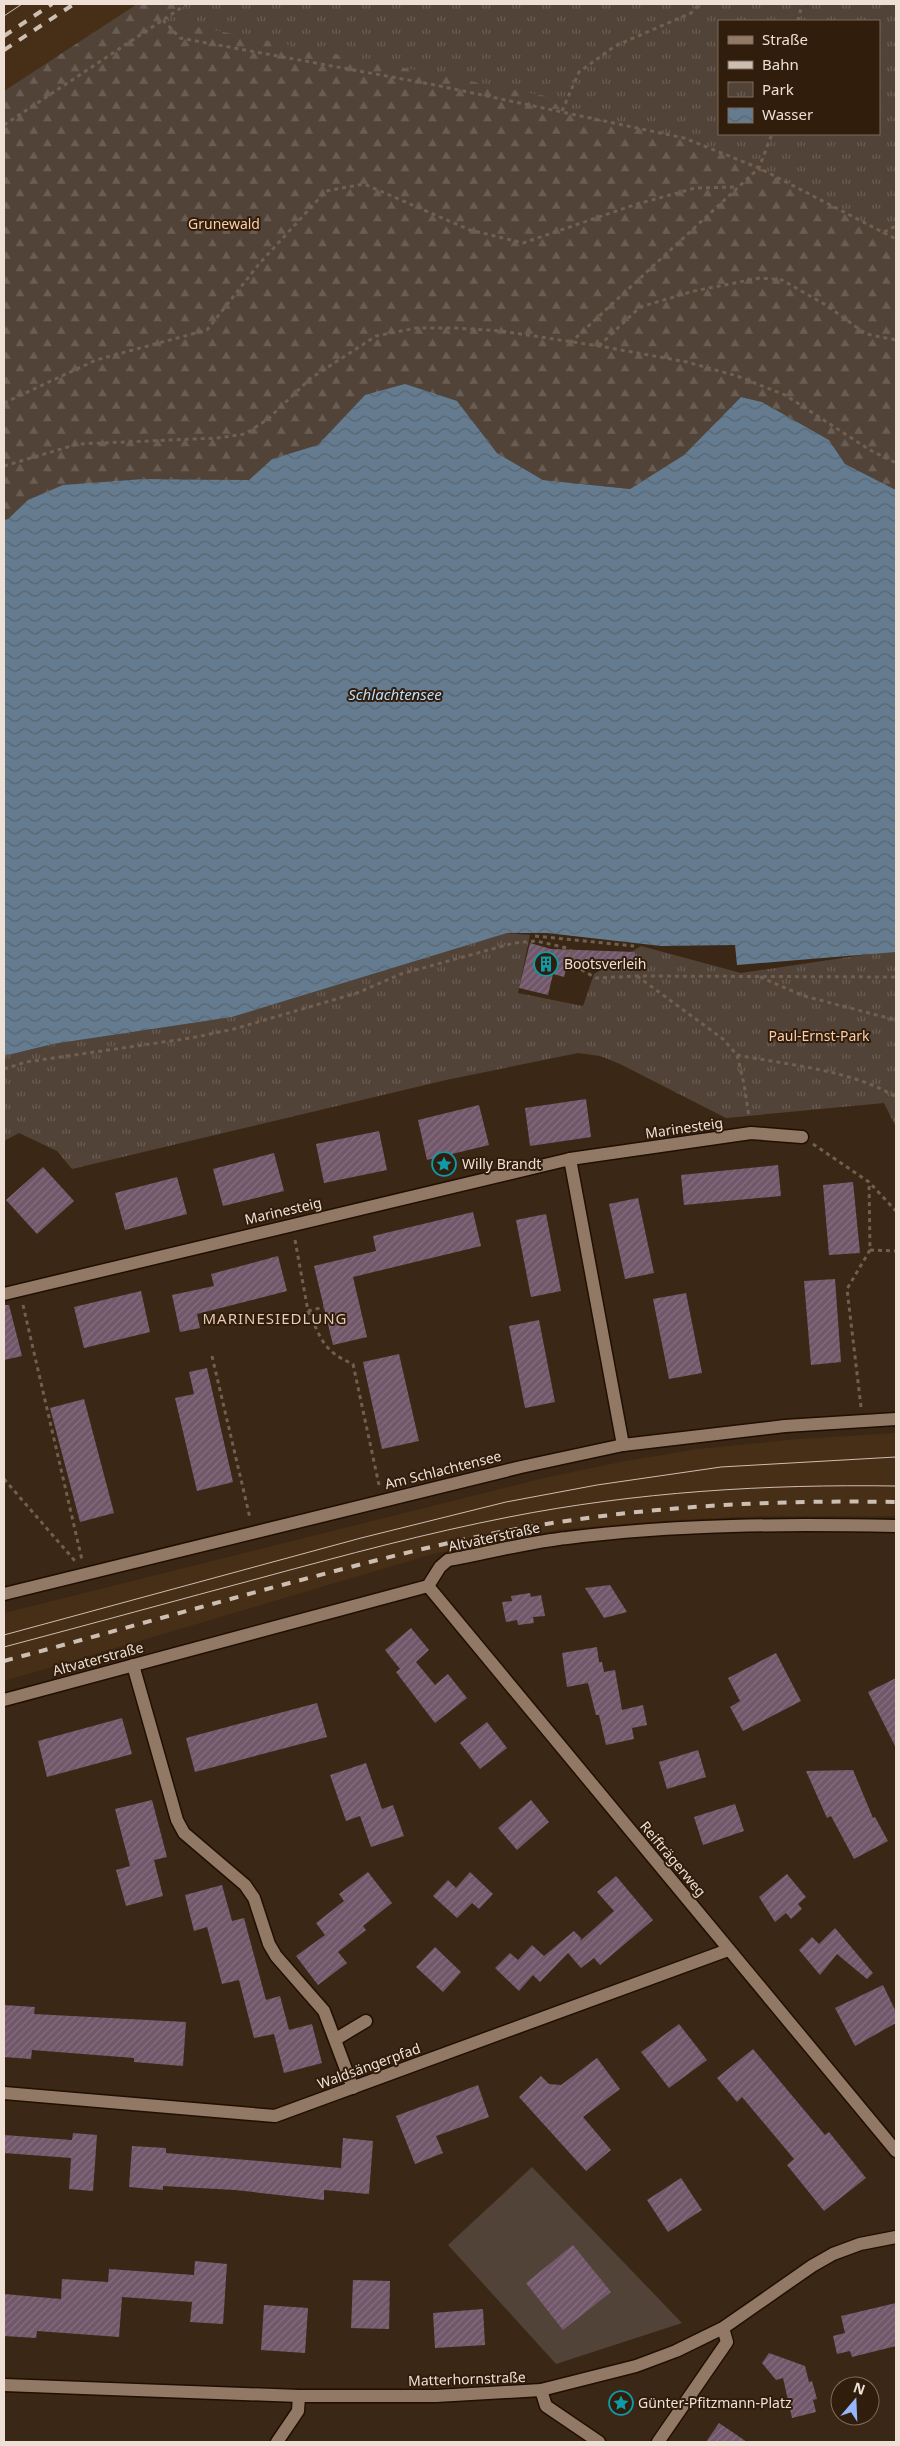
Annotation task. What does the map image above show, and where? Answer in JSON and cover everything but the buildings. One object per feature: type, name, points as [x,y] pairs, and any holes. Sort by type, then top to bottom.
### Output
[{"type":"street","name":"Marinesteig","points":[[4,1294],[570,1159],[750,1133],[802,1137]]},
{"type":"street","points":[[570,1159],[623,1445]]},
{"type":"street","name":"Am Schlachtensee","points":[[4,1594],[382,1500],[623,1445],[774,1427],[863,1419],[896,1419]]},
{"type":"street","name":"Altvaterstraße","points":[[4,1700],[428,1586],[440,1567],[448,1560],[566,1538],[679,1528],[790,1524],[896,1526]]},
{"type":"street","name":"Reifträgerweg","points":[[428,1586],[896,2151]]},
{"type":"street","points":[[133,1665],[177,1820],[184,1832],[245,1885],[254,1898],[269,1944],[276,1956],[324,2012],[336,2039],[353,2088]]},
{"type":"street","name":"Waldsängerpfad","points":[[4,2093],[275,2116],[728,1950]]},
{"type":"street","points":[[336,2039],[366,2021]]},
{"type":"street","name":"Matterhornstraße","points":[[4,2385],[299,2396],[436,2396],[541,2390],[636,2366],[700,2340],[723,2328],[812,2266],[833,2254],[860,2244],[896,2237]]},
{"type":"street","points":[[658,2442],[727,2342],[723,2328]]},
{"type":"street","points":[[541,2390],[546,2406],[599,2442]]},
{"type":"street","points":[[277,2442],[298,2411],[299,2396]]},
{"type":"path","points":[[4,125],[188,4]]},
{"type":"path","points":[[562,112],[579,72],[615,46],[691,13],[700,4]]},
{"type":"path","points":[[798,20],[802,4]]},
{"type":"path","points":[[163,20],[180,38],[562,112],[684,138],[759,168],[896,239]]},
{"type":"path","points":[[570,343],[759,168],[772,135]]},
{"type":"path","points":[[4,403],[96,360],[207,330],[259,264],[326,191],[364,184],[470,230],[523,243],[634,205],[695,188],[737,187]]},
{"type":"path","points":[[884,232],[896,226]]},
{"type":"path","points":[[599,346],[640,307],[694,291],[760,278],[782,280],[826,305],[866,334],[896,340]]},
{"type":"path","points":[[4,466],[78,444],[218,438],[245,434],[268,419],[311,378],[376,336],[416,328],[455,328],[501,332],[599,346],[687,362],[745,379],[785,395],[870,450],[896,462]]},
{"type":"path","points":[[535,936],[634,946]]},
{"type":"path","points":[[4,1069],[26,1062],[191,1038],[234,1029],[357,993],[401,974],[514,943],[536,941],[567,948],[572,952],[577,968],[596,978],[636,976],[896,977]]},
{"type":"path","points":[[636,976],[723,1040],[737,1055],[744,1084],[750,1133]]},
{"type":"path","points":[[757,976],[804,996],[896,1020]]},
{"type":"path","points":[[737,1055],[849,1077],[882,1088],[896,1097]]},
{"type":"path","points":[[802,1137],[868,1182],[896,1211]]},
{"type":"path","points":[[863,1419],[847,1290],[870,1250],[868,1182]]},
{"type":"path","points":[[292,1225],[308,1310],[325,1346],[335,1356],[353,1364],[382,1500]]},
{"type":"path","points":[[870,1250],[896,1251]]},
{"type":"path","points":[[19,1290],[85,1573]]},
{"type":"path","points":[[308,1310],[324,1307]]},
{"type":"path","points":[[212,1356],[253,1533]]},
{"type":"path","points":[[4,1479],[85,1573]]},
{"type":"shaded area","points":[[4,4],[137,4],[4,91]]},
{"type":"shaded area","points":[[896,1433],[896,1516],[762,1516],[677,1520],[563,1529],[433,1554],[4,1681],[4,1613],[544,1478],[620,1462],[698,1449],[798,1439]]},
{"type":"green space","name":"Grunewald","points":[[137,4],[896,4],[896,490],[845,464],[829,440],[762,402],[741,397],[684,455],[630,489],[543,480],[497,453],[457,401],[365,395],[318,446],[272,459],[249,480],[144,479],[29,500],[8,519],[4,520],[4,91]]},
{"type":"green space","points":[[188,4],[896,4],[896,239],[759,168],[684,138],[562,111],[550,97],[163,20]]},
{"type":"green space","name":"Paul-Ernst-Park","points":[[506,933],[530,935],[518,993],[583,1006],[594,974],[641,946],[741,973],[896,950],[896,1127],[884,1103],[726,1118],[620,1064],[600,1056],[578,1053],[446,1080],[72,1169],[57,1151],[19,1133],[4,1141],[4,1056],[53,1044],[232,1017]]},
{"type":"green space","points":[[532,2167],[682,2323],[556,2364],[448,2245]]},
{"type":"water","name":"Schlachtensee","points":[[405,384],[457,401],[497,453],[543,480],[630,489],[684,455],[741,397],[762,402],[829,440],[845,464],[896,490],[896,952],[737,965],[735,945],[661,946],[547,933],[507,933],[232,1017],[53,1044],[4,1056],[4,520],[8,519],[28,500],[63,485],[144,479],[249,480],[272,459],[318,445],[365,395]]},
{"type":"tram line","points":[[4,16],[22,4]]},
{"type":"tram line","points":[[4,1635],[361,1538],[506,1502],[597,1485],[721,1467],[896,1457]]},
{"type":"tram line","points":[[4,1647],[355,1553],[448,1530],[557,1508],[702,1491],[799,1486],[896,1486]]},
{"type":"railway","points":[[4,36],[52,4]]},
{"type":"railway","points":[[4,50],[74,4]]},
{"type":"railway","points":[[4,1661],[350,1567],[489,1534],[559,1522],[643,1511],[769,1503],[896,1502]]},
{"type":"place","name":"Bootsverleih","points":[[546,964]]},
{"type":"place","name":"Willy Brandt","points":[[444,1164]]},
{"type":"place","name":"Günter-Pfitzmann-Platz","points":[[621,2403]]},
{"type":"district","name":"MARINESIEDLUNG","points":[[275,1319]]}]
